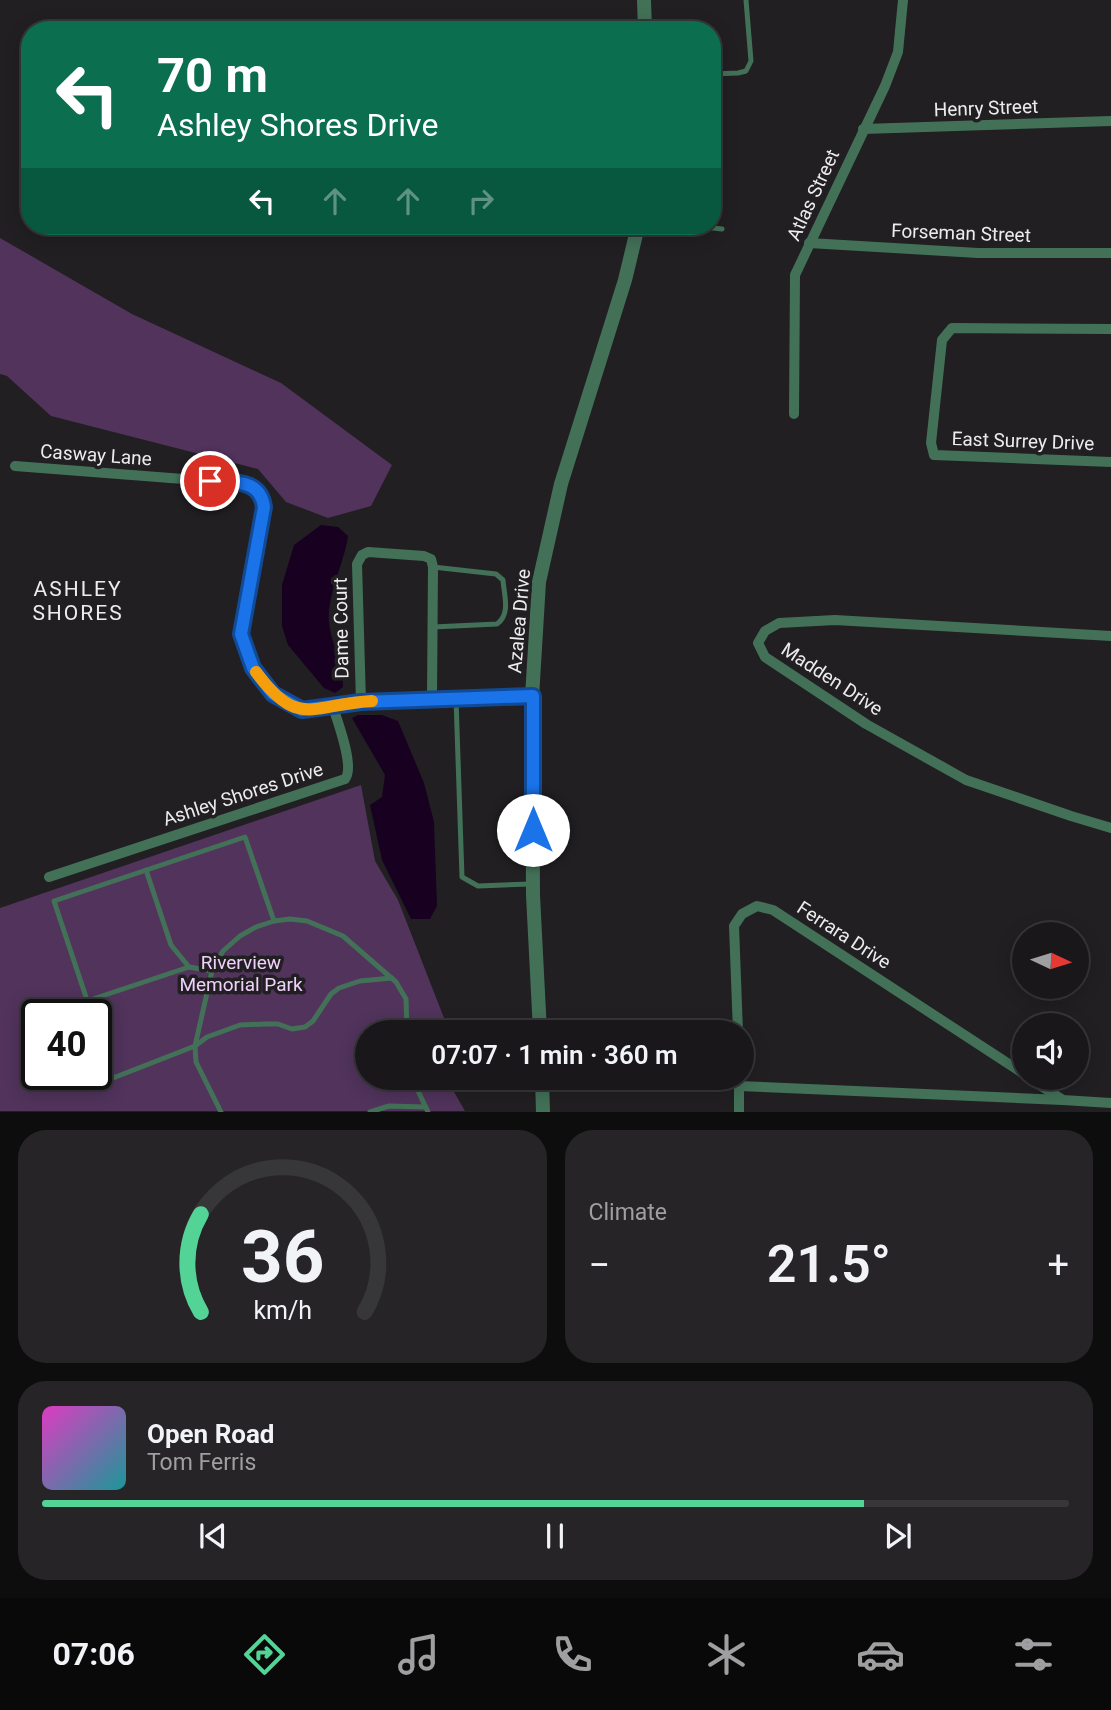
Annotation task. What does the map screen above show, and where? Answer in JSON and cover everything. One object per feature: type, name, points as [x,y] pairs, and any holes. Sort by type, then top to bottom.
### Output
[{"type":"street","points":[[644,0],[645,21]]},
{"type":"street","name":"Atlas Street","points":[[794,414],[795,275],[885,86],[898,52],[903,0]]},
{"type":"street","name":"Henry Street","points":[[863,129],[1111,121]]},
{"type":"street","name":"Azalea Drive","points":[[539,1020],[533,884],[533,696],[539,582],[561,484],[625,280],[636,235]]},
{"type":"street","name":"Forseman Street","points":[[809,243],[978,253],[1111,253]]},
{"type":"street","name":"East Surrey Drive","points":[[1111,329],[952,328],[942,340],[931,443],[934,455],[1111,462]]},
{"type":"street","name":"Casway Lane","points":[[15,466],[248,484],[256,488],[262,496],[264,507],[241,634],[253,668],[273,694],[302,710],[333,707]]},
{"type":"street","name":"Dame Court","points":[[361,702],[357,564],[362,555],[368,552],[424,556],[431,559],[433,567]]},
{"type":"street","points":[[432,698],[433,567]]},
{"type":"street","name":"Madden Drive","points":[[1111,636],[835,620],[779,623],[765,631],[758,643],[765,657],[866,724],[966,780],[1111,828]]},
{"type":"street","points":[[333,707],[361,702],[432,698],[533,696]]},
{"type":"street","name":"Ashley Shores Drive","points":[[49,877],[345,779],[349,775],[349,764],[333,707]]},
{"type":"street","name":"Ferrara Drive","points":[[738,1020],[734,926],[743,914],[757,906],[773,910],[1012,1066]]},
{"type":"street","points":[[754,1083],[1111,1102]]},
{"type":"street","points":[[542,1090],[543,1111]]},
{"type":"street","points":[[739,1090],[739,1111]]},
{"type":"street","points":[[1048,1090],[1063,1100]]},
{"type":"lane","points":[[721,74],[746,71],[751,61],[746,0]]},
{"type":"lane","points":[[433,567],[496,574],[503,580],[506,612],[503,620],[497,624],[433,627]]},
{"type":"lane","points":[[456,699],[462,877],[478,886],[533,884]]},
{"type":"lane","points":[[86,999],[54,901],[245,837],[274,920]]},
{"type":"lane","points":[[146,870],[172,945],[190,967]]},
{"type":"lane","points":[[221,1111],[196,1062],[195,1046],[212,971],[223,951],[240,936],[274,920],[307,921],[343,936],[392,978],[407,999],[407,1020]]},
{"type":"lane","points":[[93,999],[190,967],[212,971]]},
{"type":"lane","points":[[112,1075],[113,1078],[195,1046],[207,1037],[240,1025],[278,1024],[292,1029],[305,1027],[313,1021],[331,994],[340,988],[360,981],[392,978]]},
{"type":"lane","points":[[418,1090],[427,1109]]},
{"type":"lane","points":[[370,1111],[389,1106],[427,1109]]},
{"type":"green space","points":[[0,238],[132,314],[281,383],[392,465],[371,506],[328,518],[286,502],[258,469],[51,416],[7,376],[0,374]]},
{"type":"green space","name":"Riverview Memorial Park","points":[[361,785],[375,861],[398,900],[444,1018],[355,1020],[355,1090],[453,1090],[465,1111],[0,1111],[0,908]]},
{"type":"shaded area","points":[[321,525],[338,527],[348,536],[329,611],[330,630],[343,687],[335,693],[324,688],[288,645],[282,626],[282,585],[294,545]]},
{"type":"shaded area","points":[[358,715],[382,715],[398,721],[424,783],[434,822],[437,906],[430,919],[411,919],[382,860],[370,805],[382,797],[385,775],[352,718]]},
{"type":"slow traffic","points":[[256,672],[273,694],[302,710],[372,701]]},
{"type":"district","name":"ASHLEY SHORES","points":[[78,601]]},
{"type":"route","points":[[210,481],[248,484],[256,488],[262,496],[264,507],[241,634],[253,668],[273,694],[302,710],[361,702],[533,696],[533,830]]}]
